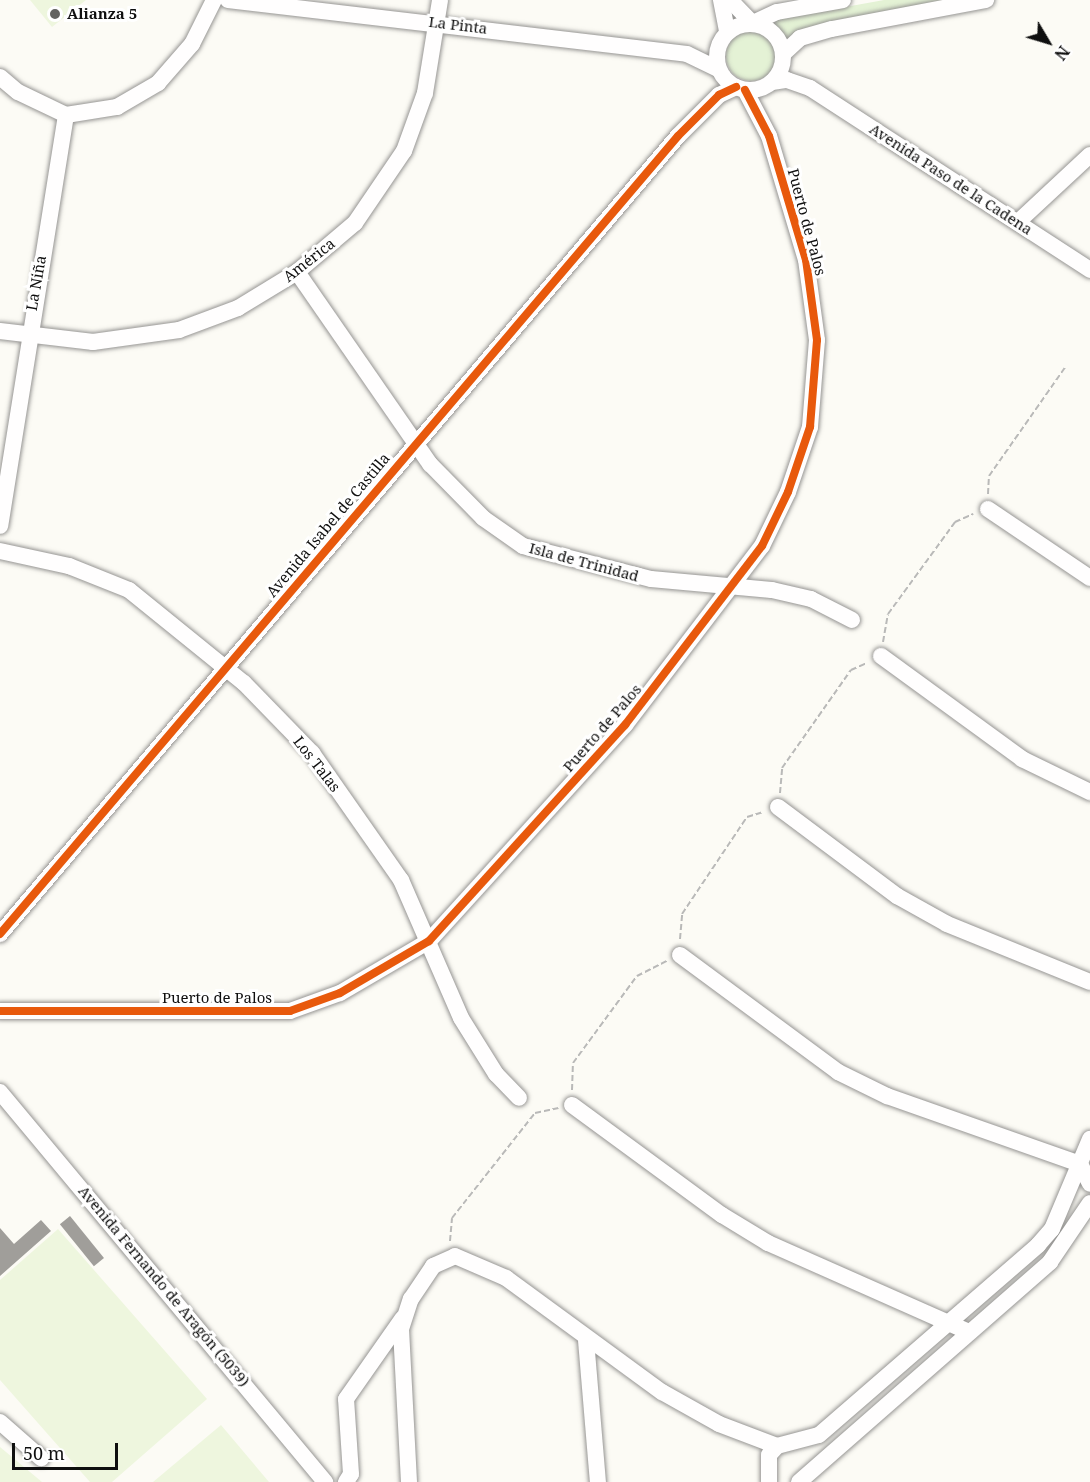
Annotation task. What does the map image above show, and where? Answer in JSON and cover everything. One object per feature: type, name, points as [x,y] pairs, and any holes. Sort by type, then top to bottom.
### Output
[{"type":"street","points":[[0,77],[18,92],[66,115],[117,107],[158,83],[192,44],[214,0]]},
{"type":"street","name":"La Pinta","points":[[228,0],[438,22],[687,54],[718,69]]},
{"type":"street","name":"América","points":[[0,331],[93,342],[179,330],[238,308],[297,272],[355,223],[404,151],[425,93],[440,0]]},
{"type":"street","points":[[678,136],[718,69],[723,38],[721,0]]},
{"type":"street","points":[[730,0],[752,23],[778,38],[783,55]]},
{"type":"street","points":[[723,38],[777,12],[843,0]]},
{"type":"street","points":[[760,115],[769,84],[783,55],[800,38],[832,29],[986,0]]},
{"type":"street","name":"La Pinta","points":[[687,54],[723,38]]},
{"type":"street","name":"Avenida Paso de la Cadena","points":[[783,55],[810,88]]},
{"type":"street","points":[[718,69],[740,89]]},
{"type":"street","name":"Avenida Paso de la Cadena","points":[[769,84],[787,80],[810,88],[1018,221],[1090,270]]},
{"type":"street","points":[[678,136],[719,95],[769,84]]},
{"type":"street","name":"Puerto de Palos","points":[[0,1011],[290,1011],[340,993],[429,941],[625,725],[762,546],[788,492],[810,427],[817,385],[817,340],[806,260],[760,115],[740,89]]},
{"type":"street","name":"La Niña","points":[[0,526],[27,336],[66,115]]},
{"type":"street","name":"Avenida Isabel de Castilla","points":[[0,934],[414,443],[678,136]]},
{"type":"street","points":[[1018,221],[1090,156]]},
{"type":"street","name":"Isla de Trinidad","points":[[297,272],[414,443],[483,518],[523,546],[651,579],[734,585],[811,599],[852,620]]},
{"type":"street","points":[[988,509],[1090,578]]},
{"type":"street","name":"Los Talas","points":[[0,551],[69,566],[129,590],[225,667],[312,753],[401,880],[461,1018],[496,1074],[519,1098]]},
{"type":"street","points":[[880,656],[1022,759],[1090,792]]},
{"type":"street","points":[[778,807],[897,896],[937,919],[1090,981]]},
{"type":"street","points":[[680,955],[838,1072],[887,1096],[1080,1164],[1090,1184]]},
{"type":"street","name":"Avenida Fernando de Aragón (5039)","points":[[0,1092],[325,1482]]},
{"type":"street","points":[[572,1105],[722,1215],[768,1243],[969,1332]]},
{"type":"street","points":[[346,1482],[351,1474],[346,1400],[405,1315],[433,1266],[449,1259],[478,1262],[506,1278],[586,1340],[719,1424],[777,1446],[798,1443],[819,1435],[950,1322],[1052,1229],[1090,1139]]},
{"type":"street","points":[[799,1482],[1050,1262],[1090,1203]]},
{"type":"street","points":[[405,1315],[400,1329],[409,1482]]},
{"type":"street","points":[[586,1340],[598,1482]]},
{"type":"street","points":[[0,1422],[41,1458]]},
{"type":"street","points":[[798,1443],[813,1460],[812,1470]]},
{"type":"street","points":[[777,1446],[769,1455],[768,1477],[782,1482]]},
{"type":"path","points":[[449,1259],[452,1218],[535,1113],[572,1105],[573,1063],[637,976],[680,955],[682,914],[688,904],[747,817],[778,807],[782,768],[851,670],[880,656],[888,614],[941,540],[955,522],[988,509],[989,476],[1066,366]]},
{"type":"green space","name":"Alianza 5","points":[[30,0],[86,0],[52,27]]},
{"type":"green space","points":[[884,0],[955,0],[787,39],[768,21]]},
{"type":"green space","points":[[756,31],[769,38],[775,46],[775,66],[769,74],[761,80],[746,81],[733,74],[727,66],[726,51],[733,38],[741,32]]},
{"type":"green space","points":[[58,1229],[207,1399],[112,1482],[90,1482],[0,1380],[0,1280]]},
{"type":"green space","points":[[221,1425],[269,1482],[153,1482]]},
{"type":"green space","points":[[0,1447],[42,1482],[0,1482]]},
{"type":"building","points":[[70,1216],[104,1258],[94,1266],[60,1224]]},
{"type":"building","points":[[41,1220],[51,1231],[0,1276],[0,1228],[14,1244]]},
{"type":"cycle path","points":[[0,934],[678,136],[719,95],[736,87]]},
{"type":"cycle path","points":[[0,1011],[290,1011],[340,993],[429,941],[625,725],[762,546],[788,492],[810,427],[817,340],[806,260],[769,136],[745,90]]},
{"type":"place","name":"Alianza 5","points":[[55,14]]}]
